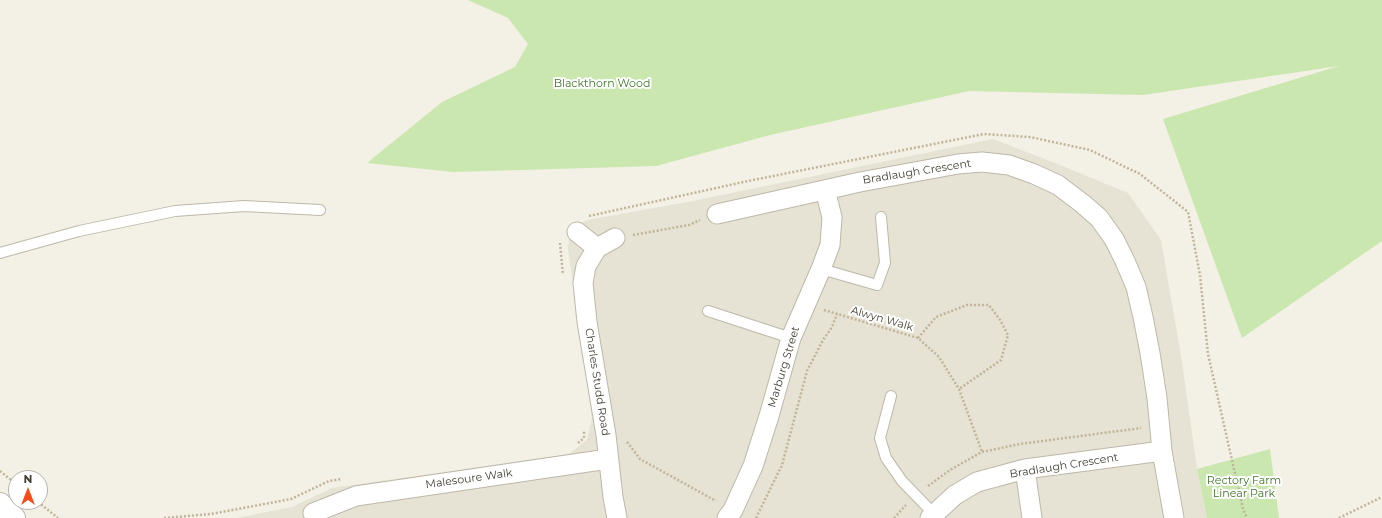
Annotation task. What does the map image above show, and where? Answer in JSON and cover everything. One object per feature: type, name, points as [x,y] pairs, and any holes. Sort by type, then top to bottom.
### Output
[{"type":"street","name":"Bradlaugh Crescent","points":[[717,214],[926,169],[958,164],[982,162],[1008,165],[1034,174],[1058,185],[1099,218],[1114,239],[1136,287],[1150,353],[1157,398],[1162,451],[1174,518]]},
{"type":"street","name":"Marburg Street","points":[[730,514],[753,466],[791,338],[830,245],[832,217],[825,190]]},
{"type":"street","points":[[568,235],[597,248]]},
{"type":"street","name":"Charles Studd Road","points":[[615,238],[597,248],[586,266],[583,284],[587,322],[606,435],[613,497],[617,518]]},
{"type":"street","name":"Bradlaugh Crescent","points":[[932,516],[955,495],[977,482],[1025,469],[1162,451]]},
{"type":"street","name":"Malesoure Walk","points":[[313,513],[334,512],[356,496],[608,459]]},
{"type":"street","points":[[1025,469],[1032,518]]},
{"type":"street","points":[[0,504],[14,518]]},
{"type":"lane","points":[[0,253],[79,231],[175,211],[244,206],[320,210]]},
{"type":"lane","points":[[821,269],[877,285],[885,263],[881,217]]},
{"type":"lane","points":[[708,311],[791,338]]},
{"type":"lane","points":[[891,396],[880,438],[886,458],[902,481],[932,516]]},
{"type":"path","points":[[587,216],[984,134],[1030,137],[1090,150],[1140,174],[1188,212],[1200,275],[1208,354],[1243,509],[1247,518]]},
{"type":"path","points":[[615,238],[689,225],[717,214]]},
{"type":"path","points":[[564,282],[560,251],[568,235]]},
{"type":"path","name":"Alwyn Walk","points":[[805,305],[918,338],[939,357],[959,389],[982,452]]},
{"type":"path","points":[[918,338],[936,317],[967,305],[989,305],[1000,320],[1008,335],[1001,360],[959,389]]},
{"type":"path","points":[[756,518],[782,466],[807,371],[823,340],[832,327],[837,314]]},
{"type":"path","points":[[572,445],[584,438],[583,430]]},
{"type":"path","points":[[606,435],[620,433],[640,459],[730,514]]},
{"type":"path","points":[[0,471],[8,478]]},
{"type":"path","points":[[164,518],[212,514],[291,499],[330,481],[345,478]]},
{"type":"path","points":[[1339,518],[1382,497]]},
{"type":"path","points":[[48,510],[58,518]]},
{"type":"shaded area","points":[[993,139],[1128,193],[1161,240],[1182,362],[1197,469],[1207,518],[237,518],[292,507],[332,488],[569,454],[587,440],[592,417],[568,249],[570,229],[587,220],[688,202]]},
{"type":"green space","name":"Blackthorn Wood","points":[[468,0],[1382,0],[1382,241],[1242,338],[1163,119],[1339,66],[1143,95],[969,91],[770,135],[656,166],[453,172],[367,163],[442,102],[515,67],[528,44],[508,18]]},
{"type":"green space","name":"Rectory Farm Linear Park","points":[[1270,449],[1279,518],[1207,518],[1197,469]]}]
